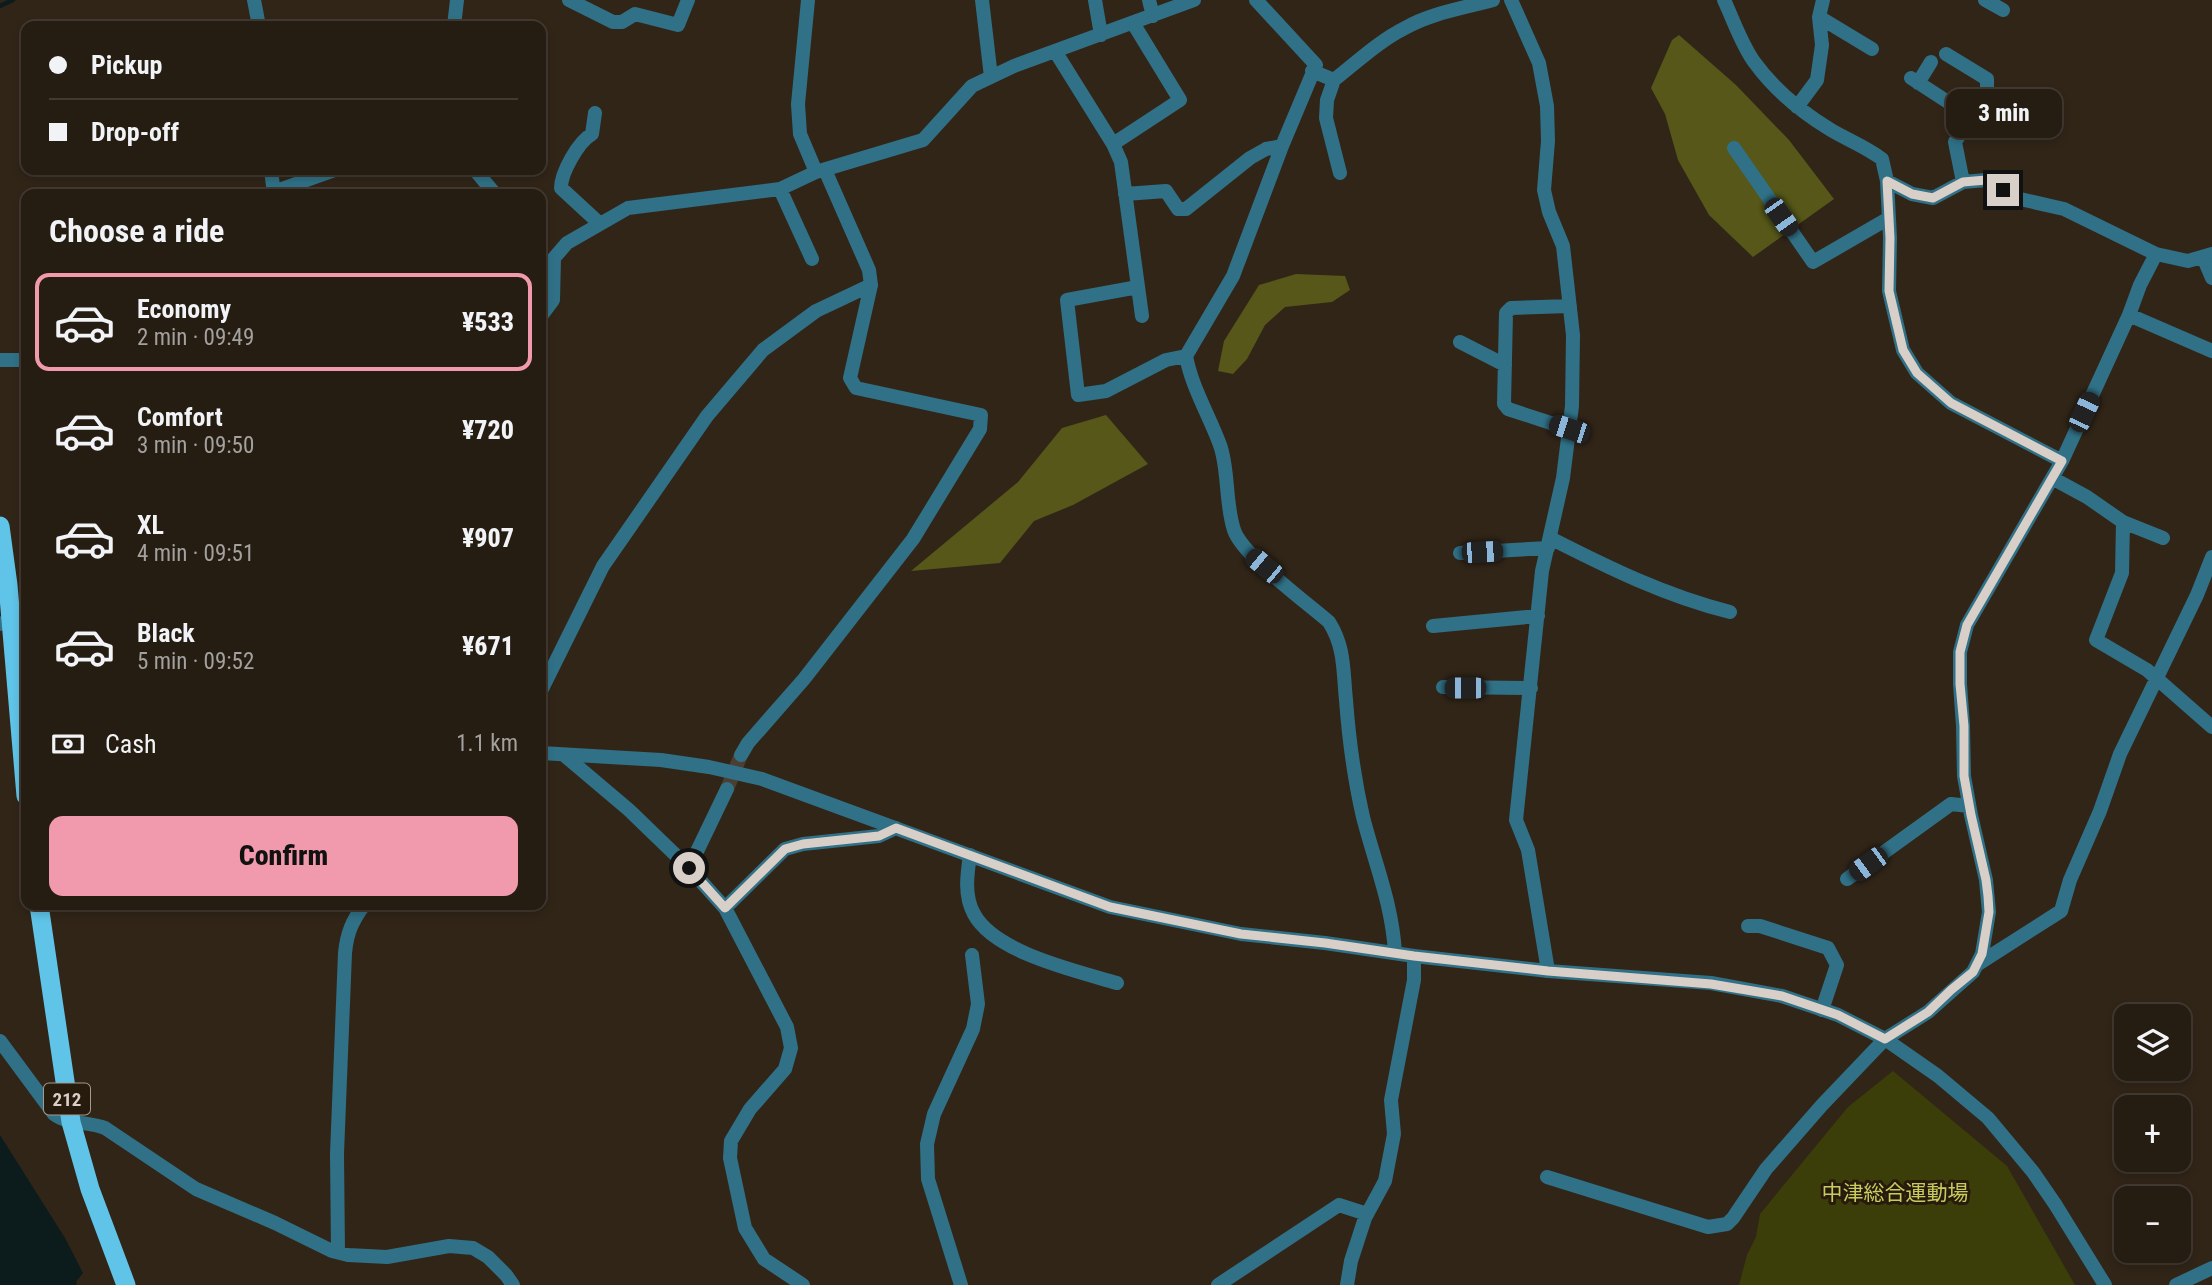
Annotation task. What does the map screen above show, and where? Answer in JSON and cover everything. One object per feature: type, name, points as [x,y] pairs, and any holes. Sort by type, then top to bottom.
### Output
[{"type":"highway","points":[[0,526],[21,713]]},
{"type":"highway","name":"212","points":[[40,910],[71,1122],[90,1189],[126,1285]]},
{"type":"street","points":[[254,0],[258,21]]},
{"type":"street","points":[[455,21],[457,0]]},
{"type":"street","points":[[569,0],[613,22],[622,22],[635,14],[678,25],[688,0]]},
{"type":"street","points":[[741,755],[913,539],[980,429],[981,415],[856,388],[850,378],[871,285],[869,270],[800,134],[798,104],[808,0]]},
{"type":"street","points":[[982,0],[991,77]]},
{"type":"street","points":[[1095,0],[1101,34]]},
{"type":"street","points":[[1149,0],[1153,16]]},
{"type":"street","points":[[546,309],[553,300],[554,258],[566,243],[628,208],[780,189],[821,171],[923,140],[972,86],[1055,51],[1194,0]]},
{"type":"street","points":[[1256,0],[1316,65],[1233,276],[1186,356],[1189,375],[1221,448],[1228,508],[1235,533],[1245,550],[1329,622],[1338,636],[1350,755],[1363,818],[1387,896],[1395,953]]},
{"type":"street","points":[[1340,173],[1326,118],[1327,100],[1334,80],[1407,26],[1493,0]]},
{"type":"street","points":[[1511,0],[1539,63],[1545,95],[1548,141],[1544,190],[1549,212],[1563,246],[1573,335],[1573,394],[1569,429],[1563,478],[1542,571],[1516,820],[1528,850],[1548,971]]},
{"type":"street","points":[[1724,0],[1754,62],[1797,107],[1882,159],[1887,181],[1889,218],[1889,291],[1903,350],[1917,373],[1951,403],[2062,461]]},
{"type":"street","points":[[1797,107],[1817,80],[1822,45],[1819,17],[1823,0]]},
{"type":"street","points":[[1987,0],[2003,10]]},
{"type":"street","points":[[1819,17],[1872,49]]},
{"type":"street","points":[[1113,144],[1180,100],[1133,23]]},
{"type":"street","points":[[1055,51],[1113,144],[1121,162],[1142,316]]},
{"type":"street","points":[[1946,54],[1987,79],[1987,91],[1955,142],[1963,182]]},
{"type":"street","points":[[1931,62],[1915,80],[1971,117]]},
{"type":"street","points":[[1312,71],[1334,80]]},
{"type":"street","points":[[595,113],[592,134],[583,139],[561,179],[561,188],[600,224]]},
{"type":"street","points":[[1125,194],[1166,191],[1178,209],[1186,209],[1250,158],[1266,149],[1282,146]]},
{"type":"street","points":[[1734,148],[1813,262],[1889,218]]},
{"type":"street","points":[[284,189],[322,175]]},
{"type":"street","points":[[479,175],[491,189]]},
{"type":"street","points":[[1887,181],[1912,194],[1933,198],[1963,182],[1986,180],[2020,199],[2064,209],[2156,254],[2189,261],[2208,256],[2212,278]]},
{"type":"street","points":[[780,189],[812,259]]},
{"type":"street","points":[[1547,1177],[1708,1227],[1727,1224],[1766,1168],[1885,1039],[1928,1012],[1973,972],[1982,954],[1989,912],[1986,880],[1964,776],[1960,652],[1967,625],[2062,461],[2156,254]]},
{"type":"street","points":[[546,257],[554,267]]},
{"type":"street","points":[[546,681],[603,566],[707,416],[763,350],[816,311],[871,285]]},
{"type":"street","points":[[1138,287],[1067,300],[1078,395],[1106,391],[1166,360],[1186,356]]},
{"type":"street","points":[[1569,429],[1508,409],[1504,404],[1506,313],[1511,308],[1570,306]]},
{"type":"street","points":[[2129,315],[2212,351]]},
{"type":"street","points":[[1460,342],[1505,365]]},
{"type":"street","points":[[0,360],[21,360]]},
{"type":"street","points":[[2052,478],[2087,497],[2123,522],[2164,538]]},
{"type":"street","points":[[2123,522],[2122,573],[2096,640],[2147,670],[2212,727]]},
{"type":"street","points":[[1460,553],[1549,543],[1691,602],[1730,612]]},
{"type":"street","points":[[1977,964],[2061,911],[2070,880],[2100,811],[2120,754],[2197,595],[2212,557]]},
{"type":"street","points":[[1433,626],[1538,616]]},
{"type":"street","points":[[1443,687],[1531,688]]},
{"type":"street","points":[[546,753],[661,760],[762,779],[1110,907],[1241,934],[1548,971],[1711,984],[1782,996],[1838,1015],[1885,1039],[1938,1076],[1988,1118],[2040,1182],[2105,1285]]},
{"type":"street","points":[[564,755],[629,810],[689,868],[725,908],[787,1027],[791,1048],[785,1069],[750,1110],[731,1142],[730,1158],[744,1228],[764,1259],[803,1285]]},
{"type":"street","points":[[689,868],[727,789]]},
{"type":"street","points":[[1847,879],[1951,804],[1969,806]]},
{"type":"street","points":[[725,908],[785,849],[803,844],[879,836],[896,828]]},
{"type":"street","points":[[970,855],[968,897],[974,915],[988,931],[1016,950],[1117,983]]},
{"type":"street","points":[[338,1252],[337,1154],[345,953],[347,934],[360,910]]},
{"type":"street","points":[[1748,926],[1760,926],[1828,948],[1837,965],[1822,1010]]},
{"type":"street","points":[[956,1283],[928,1179],[927,1144],[934,1114],[973,1029],[978,1004],[972,955]]},
{"type":"street","points":[[1347,1285],[1351,1261],[1367,1214],[1385,1181],[1394,1134],[1391,1100],[1414,980],[1414,956]]},
{"type":"street","points":[[0,1041],[54,1114],[71,1122],[105,1128],[196,1189],[338,1252],[387,1257],[449,1246],[473,1248],[488,1257],[513,1285]]},
{"type":"street","points":[[1218,1285],[1339,1205],[1367,1214]]},
{"type":"street","points":[[2176,1285],[2212,1268]]},
{"type":"green space","name":"中津総合運動場","points":[[1893,1071],[2007,1166],[2075,1285],[1739,1285],[1747,1255],[1756,1237],[1760,1214],[1848,1107]]},
{"type":"shaded area","points":[[1679,35],[1736,85],[1789,140],[1834,199],[1753,257],[1709,215],[1678,160],[1665,114],[1651,88],[1672,40]]},
{"type":"shaded area","points":[[1296,274],[1345,276],[1350,290],[1332,302],[1285,307],[1265,325],[1247,359],[1233,374],[1218,371],[1224,341],[1259,285]]},
{"type":"shaded area","points":[[1106,415],[1148,464],[1073,505],[1034,521],[1000,563],[911,571],[1018,482],[1062,428]]},
{"type":"shaded area","points":[[0,1135],[65,1238],[83,1273],[76,1282],[77,1285],[0,1285]]},
{"type":"waterway","points":[[0,6],[13,0]]},
{"type":"tunnel","points":[[727,789],[741,755]]},
{"type":"route","points":[[689,868],[725,908],[785,849],[803,844],[879,836],[896,828],[1110,907],[1241,934],[1548,971],[1711,984],[1782,996],[1838,1015],[1885,1039],[1928,1012],[1973,972],[1982,954],[1989,912],[1986,880],[1964,776],[1960,652],[1967,625],[2062,461],[1951,403],[1917,373],[1903,350],[1889,291],[1887,181],[1912,194],[1933,198],[1963,182],[1986,180],[2003,190]]}]
